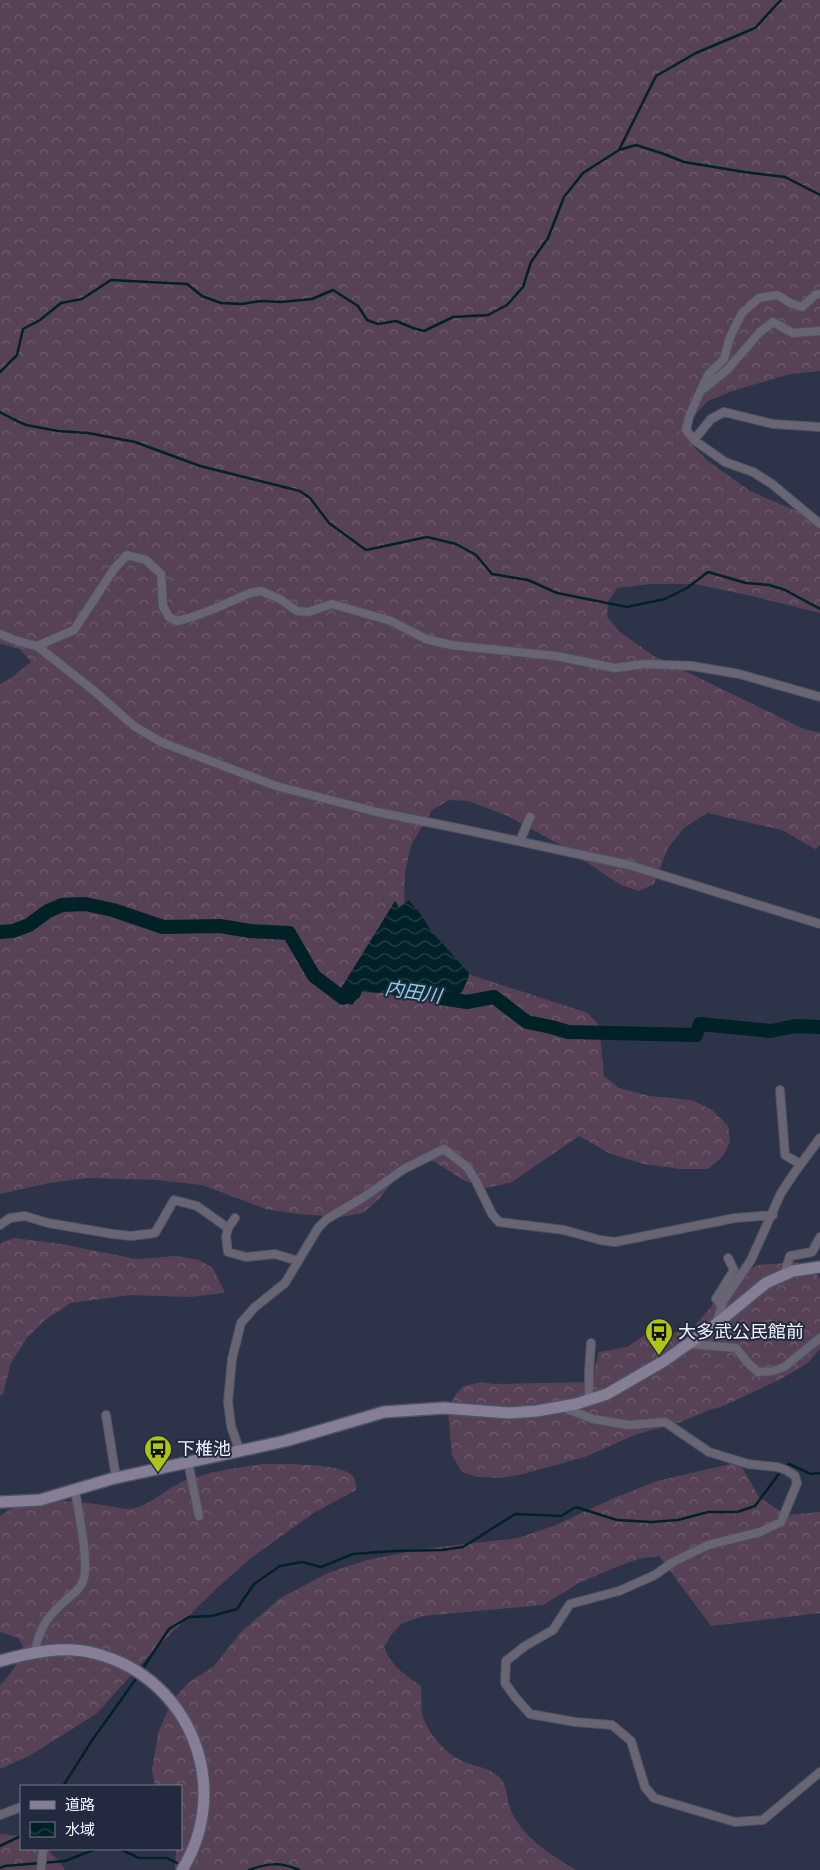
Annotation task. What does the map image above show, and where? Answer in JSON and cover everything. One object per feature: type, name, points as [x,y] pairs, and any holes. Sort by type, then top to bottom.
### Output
[{"type":"street","points":[[820,294],[815,295],[802,307],[792,304],[777,295],[759,298],[742,313],[730,338],[724,359],[708,375],[689,417],[686,430],[694,440],[725,462],[753,472],[772,484],[820,524]]},
{"type":"street","points":[[700,392],[727,370],[760,332],[774,322],[793,333],[820,331]]},
{"type":"street","points":[[694,440],[711,418],[724,412],[773,424],[820,426]]},
{"type":"street","points":[[36,646],[74,630],[114,569],[127,555],[146,560],[161,574],[163,606],[169,617],[177,621],[214,609],[250,593],[261,591],[280,599],[297,611],[308,612],[332,604],[391,621],[426,639],[451,645],[556,656],[615,668],[645,664],[692,666],[738,674],[820,697]]},
{"type":"street","points":[[0,634],[17,642],[36,646],[93,690],[134,726],[161,742],[276,786],[341,803],[629,865],[820,924]]},
{"type":"street","points":[[520,841],[530,817]]},
{"type":"street","points":[[780,1090],[785,1155],[800,1164]]},
{"type":"street","points":[[715,1325],[724,1300],[751,1260],[781,1194],[800,1164],[820,1138]]},
{"type":"street","points":[[240,1452],[231,1426],[228,1402],[232,1359],[241,1323],[255,1307],[285,1283],[318,1228],[327,1219],[364,1197],[404,1169],[444,1149],[467,1167],[476,1180],[492,1214],[499,1222],[564,1230],[615,1242],[734,1218],[772,1215]]},
{"type":"street","points":[[0,1225],[10,1218],[25,1216],[48,1223],[113,1234],[131,1236],[155,1233],[174,1200],[196,1206],[228,1228]]},
{"type":"street","points":[[235,1218],[228,1228],[226,1238],[228,1252],[246,1257],[275,1254],[298,1261]]},
{"type":"street","points":[[784,1275],[790,1256],[812,1252],[820,1237]]},
{"type":"street","points":[[722,1306],[716,1299],[734,1270],[728,1258]]},
{"type":"street","points":[[0,1502],[40,1500],[116,1478],[285,1441],[384,1412],[444,1408],[509,1413],[561,1407],[589,1400],[607,1394],[636,1378],[689,1344],[766,1283],[793,1271],[820,1267]]},
{"type":"street","points":[[689,1344],[736,1348],[758,1372],[773,1371],[784,1367],[820,1338]]},
{"type":"street","points":[[589,1400],[588,1372],[591,1343]]},
{"type":"street","points":[[561,1407],[593,1419],[629,1425],[665,1422],[709,1452],[748,1464],[778,1467],[795,1476],[797,1483],[781,1522],[760,1532],[708,1545],[674,1562],[655,1575],[619,1590],[570,1604],[553,1630],[525,1646],[506,1661],[505,1683],[514,1697],[530,1714],[575,1722],[612,1725],[631,1740],[645,1787],[654,1798],[735,1822],[762,1820],[820,1772]]},
{"type":"street","points":[[106,1415],[116,1478]]},
{"type":"street","points":[[188,1462],[199,1516]]},
{"type":"street","points":[[35,1651],[38,1634],[51,1614],[80,1587],[87,1567],[75,1490]]},
{"type":"street","points":[[0,1661],[35,1651],[75,1650],[96,1654],[116,1660],[142,1674],[164,1694],[183,1718],[195,1742],[203,1769],[204,1806],[200,1832],[182,1870]]},
{"type":"street","points":[[0,1815],[20,1806]]},
{"type":"street","points":[[42,1869],[43,1850]]},
{"type":"green space","points":[[0,0],[820,0],[820,371],[791,374],[735,390],[708,401],[693,417],[690,433],[695,448],[708,461],[750,491],[820,521],[820,613],[695,584],[651,584],[617,588],[608,602],[607,617],[620,632],[654,656],[804,729],[820,733],[820,845],[815,849],[782,830],[707,813],[684,828],[668,848],[654,884],[639,891],[621,885],[562,846],[508,816],[468,801],[449,800],[432,810],[411,845],[405,872],[404,903],[408,925],[468,974],[588,1013],[599,1025],[604,1076],[619,1088],[649,1096],[692,1100],[712,1110],[728,1126],[730,1142],[723,1156],[708,1169],[680,1169],[644,1164],[611,1154],[579,1136],[512,1182],[487,1188],[465,1181],[435,1162],[421,1158],[398,1175],[379,1199],[363,1213],[340,1217],[297,1214],[266,1209],[202,1185],[157,1180],[88,1178],[49,1183],[0,1194],[0,684],[31,662],[20,649],[0,644]]},
{"type":"green space","points":[[14,1238],[61,1244],[136,1259],[176,1256],[199,1260],[213,1268],[225,1293],[189,1297],[130,1295],[71,1303],[45,1320],[26,1339],[11,1363],[3,1394],[0,1396],[0,1244]]},
{"type":"green space","points":[[797,1262],[812,1270],[820,1278],[820,1349],[808,1363],[781,1379],[721,1407],[678,1423],[637,1434],[585,1457],[501,1478],[477,1477],[462,1472],[452,1455],[448,1412],[455,1395],[464,1386],[482,1382],[493,1384],[591,1382],[599,1352],[627,1347],[651,1331],[689,1333],[734,1279],[757,1265]]},
{"type":"green space","points":[[739,1462],[759,1497],[786,1515],[820,1512],[820,1613],[711,1626],[659,1556],[638,1559],[619,1566],[579,1583],[543,1605],[423,1616],[401,1624],[391,1635],[384,1647],[390,1660],[404,1674],[421,1686],[423,1717],[430,1732],[441,1746],[462,1761],[487,1769],[498,1776],[503,1782],[510,1808],[521,1828],[537,1844],[576,1870],[175,1870],[176,1850],[182,1850],[182,1785],[155,1785],[152,1770],[158,1733],[172,1701],[188,1683],[214,1666],[241,1632],[279,1599],[328,1573],[367,1560],[422,1549],[518,1538],[556,1525],[614,1498],[657,1481]]},
{"type":"green space","points":[[263,1464],[331,1467],[353,1476],[356,1490],[312,1514],[251,1558],[216,1589],[154,1650],[96,1714],[29,1756],[0,1769],[0,1685],[14,1667],[23,1646],[18,1638],[0,1632],[0,1516],[23,1504],[50,1501],[77,1502],[124,1509],[137,1508],[184,1481],[223,1470]]},
{"type":"green space","points":[[0,1834],[20,1836],[20,1850],[48,1850],[65,1870],[0,1870]]},
{"type":"water","points":[[409,900],[432,932],[469,973],[457,1003],[427,999],[408,1000],[383,993],[362,992],[352,1005],[335,998],[395,901],[399,907]]},
{"type":"waterway","points":[[619,150],[656,76],[696,53],[755,28],[781,0]]},
{"type":"waterway","points":[[0,372],[17,355],[23,329],[40,320],[61,303],[82,299],[111,280],[187,284],[202,296],[221,303],[241,304],[261,301],[281,302],[312,299],[333,290],[358,306],[367,320],[378,324],[396,321],[424,331],[453,317],[488,315],[507,305],[523,287],[531,262],[548,238],[564,197],[583,173],[619,150],[636,145],[684,162],[785,177],[820,195]]},
{"type":"waterway","points":[[0,412],[26,425],[58,431],[88,433],[135,442],[200,466],[300,491],[310,498],[329,523],[366,550],[427,537],[456,544],[476,555],[492,574],[528,580],[557,593],[627,607],[665,599],[687,588],[708,572],[746,583],[769,585],[785,590],[820,609]]},
{"type":"waterway","name":"内田川","points":[[0,932],[13,931],[29,925],[48,911],[62,905],[85,904],[113,910],[163,927],[220,926],[250,931],[289,933],[314,976],[343,998],[354,993]]},
{"type":"waterway","name":"内田川","points":[[441,998],[467,1002],[494,997],[527,1022],[568,1032],[696,1035],[700,1024],[771,1031],[795,1026],[820,1027]]},
{"type":"waterway","points":[[785,1467],[789,1464],[811,1474],[820,1473]]},
{"type":"waterway","points":[[141,1671],[169,1629],[189,1617],[212,1616],[237,1609],[254,1584],[280,1566],[302,1562],[321,1567],[353,1554],[442,1550],[463,1547],[515,1514],[561,1516],[576,1507],[617,1520],[651,1522],[678,1520],[708,1512],[737,1512],[755,1506],[781,1471]]},
{"type":"waterway","points":[[64,1785],[93,1739],[138,1676]]},
{"type":"waterway","points":[[0,1846],[20,1836]]},
{"type":"waterway","points":[[0,1868],[65,1861],[93,1850]]},
{"type":"waterway","points":[[122,1850],[139,1858],[167,1858],[181,1865]]},
{"type":"waterway","points":[[249,1870],[274,1864],[299,1870]]},
{"type":"place","name":"大多武公民館前","points":[[659,1356]]},
{"type":"place","name":"下椎池","points":[[158,1473]]}]
